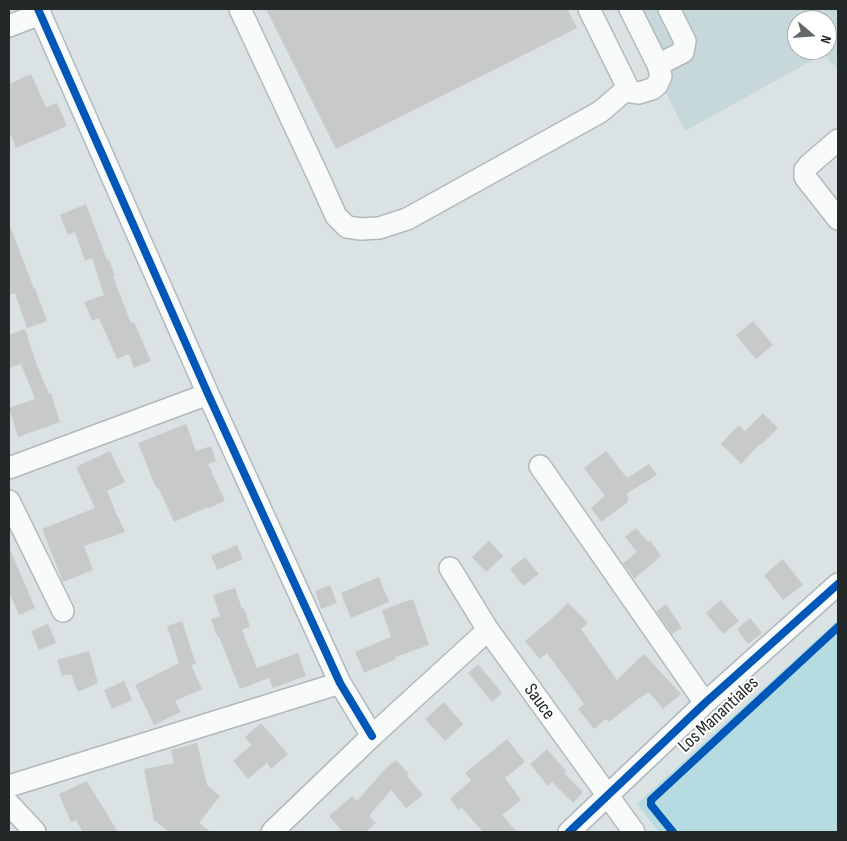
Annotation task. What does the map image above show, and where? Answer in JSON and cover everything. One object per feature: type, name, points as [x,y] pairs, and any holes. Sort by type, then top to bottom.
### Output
[{"type":"street","points":[[240,9],[336,216],[347,227],[361,229],[380,228],[406,219],[600,112],[628,88]]},
{"type":"street","points":[[589,9],[628,88],[632,92],[639,93],[652,89],[657,85],[661,76],[658,65],[630,9]]},
{"type":"street","points":[[658,65],[683,52],[685,41],[669,9]]},
{"type":"street","points":[[9,26],[39,11],[208,394],[340,683],[372,736]]},
{"type":"street","points":[[838,140],[809,165],[805,176],[838,218]]},
{"type":"street","points":[[9,468],[208,394]]},
{"type":"street","points":[[540,466],[705,703]]},
{"type":"street","points":[[11,511],[63,610]]},
{"type":"street","name":"Sauce","points":[[450,568],[488,630],[634,832]]},
{"type":"street","points":[[569,832],[705,703],[838,584]]},
{"type":"street","points":[[272,832],[372,736],[488,630]]},
{"type":"street","points":[[9,786],[340,683]]},
{"type":"street","points":[[9,804],[36,832]]},
{"type":"shaded area","points":[[624,9],[838,9],[838,70],[829,60],[837,60],[837,10],[787,10],[787,60],[813,60],[685,131]]},
{"type":"shaded area","points":[[838,620],[838,832],[659,832],[637,804]]},
{"type":"building","points":[[266,9],[567,9],[577,28],[336,149]]},
{"type":"building","points":[[31,74],[46,107],[57,103],[67,126],[16,148],[9,131],[9,84]]},
{"type":"building","points":[[86,204],[107,260],[109,259],[115,276],[113,277],[131,323],[134,322],[151,361],[134,368],[129,354],[117,359],[99,318],[92,321],[84,302],[104,295],[92,258],[85,261],[75,232],[68,235],[60,215]]},
{"type":"building","points":[[9,226],[47,321],[27,328],[15,293],[9,295]]},
{"type":"building","points":[[753,321],[773,345],[756,359],[736,335]]},
{"type":"building","points":[[25,329],[36,363],[49,394],[51,393],[60,422],[18,437],[9,408],[35,399],[21,364],[9,368],[9,335]]},
{"type":"building","points":[[763,413],[778,428],[741,464],[721,444],[739,425],[745,431]]},
{"type":"building","points":[[186,424],[196,451],[211,446],[216,461],[208,464],[225,501],[174,522],[158,487],[156,488],[138,443]]},
{"type":"building","points":[[110,451],[125,482],[107,491],[125,532],[84,546],[93,570],[63,582],[42,529],[95,508],[76,467]]},
{"type":"building","points":[[606,451],[627,478],[649,464],[657,475],[626,494],[628,502],[601,522],[591,508],[605,496],[584,468]]},
{"type":"building","points":[[636,528],[648,542],[650,540],[661,556],[634,579],[623,563],[637,552],[625,537]]},
{"type":"building","points":[[489,541],[503,556],[486,572],[472,557]]},
{"type":"building","points":[[237,545],[243,559],[217,570],[211,556]]},
{"type":"building","points":[[9,547],[35,608],[19,615],[9,592]]},
{"type":"building","points":[[525,557],[539,574],[523,586],[510,569]]},
{"type":"building","points":[[783,559],[803,585],[783,600],[764,575]]},
{"type":"building","points":[[379,577],[389,602],[351,618],[341,593]]},
{"type":"building","points":[[330,585],[337,603],[321,609],[315,591]]},
{"type":"building","points":[[235,588],[250,627],[242,630],[257,668],[298,653],[306,676],[273,688],[269,678],[240,689],[211,619],[220,616],[213,595]]},
{"type":"building","points":[[413,599],[429,645],[395,657],[396,659],[364,673],[355,652],[391,637],[382,610]]},
{"type":"building","points":[[721,600],[739,621],[723,634],[706,613]]},
{"type":"building","points":[[568,603],[588,623],[581,629],[617,680],[644,654],[681,694],[663,709],[649,692],[609,722],[606,719],[594,729],[578,709],[584,704],[547,653],[540,659],[525,641]]},
{"type":"building","points":[[666,604],[682,628],[672,634],[656,611]]},
{"type":"building","points":[[750,618],[762,633],[748,644],[737,629]]},
{"type":"building","points":[[182,621],[196,664],[191,665],[202,689],[175,701],[181,712],[154,725],[135,685],[179,663],[167,626]]},
{"type":"building","points":[[48,624],[56,643],[39,650],[31,631]]},
{"type":"building","points":[[89,651],[98,683],[78,692],[71,674],[62,676],[57,660]]},
{"type":"building","points":[[478,664],[502,693],[492,702],[468,673]]},
{"type":"building","points":[[124,681],[132,700],[112,709],[104,690]]},
{"type":"building","points":[[444,702],[463,724],[445,741],[425,719]]},
{"type":"building","points":[[261,723],[288,754],[271,769],[267,763],[248,779],[233,761],[251,745],[245,737]]},
{"type":"building","points":[[507,739],[525,762],[505,778],[521,800],[502,815],[517,832],[483,832],[462,808],[459,810],[450,799],[471,780],[465,773]]},
{"type":"building","points":[[197,743],[207,785],[220,796],[199,823],[211,832],[169,832],[154,820],[144,769],[174,763],[171,750]]},
{"type":"building","points":[[547,749],[566,771],[564,773],[583,792],[573,803],[552,782],[548,786],[530,764]]},
{"type":"building","points":[[396,760],[409,774],[407,776],[423,795],[406,808],[391,790],[369,816],[376,823],[366,832],[343,832],[329,816],[352,796],[357,801],[385,769]]},
{"type":"building","points":[[87,781],[118,832],[83,832],[76,820],[71,822],[59,794]]},
{"type":"cycle path","points":[[38,9],[208,394],[340,683],[372,736]]},
{"type":"cycle path","name":"Los Manantiales","points":[[569,832],[705,703],[838,584]]},
{"type":"cycle path","name":"Los Manantiales","points":[[673,832],[651,805],[651,800],[838,627]]}]
